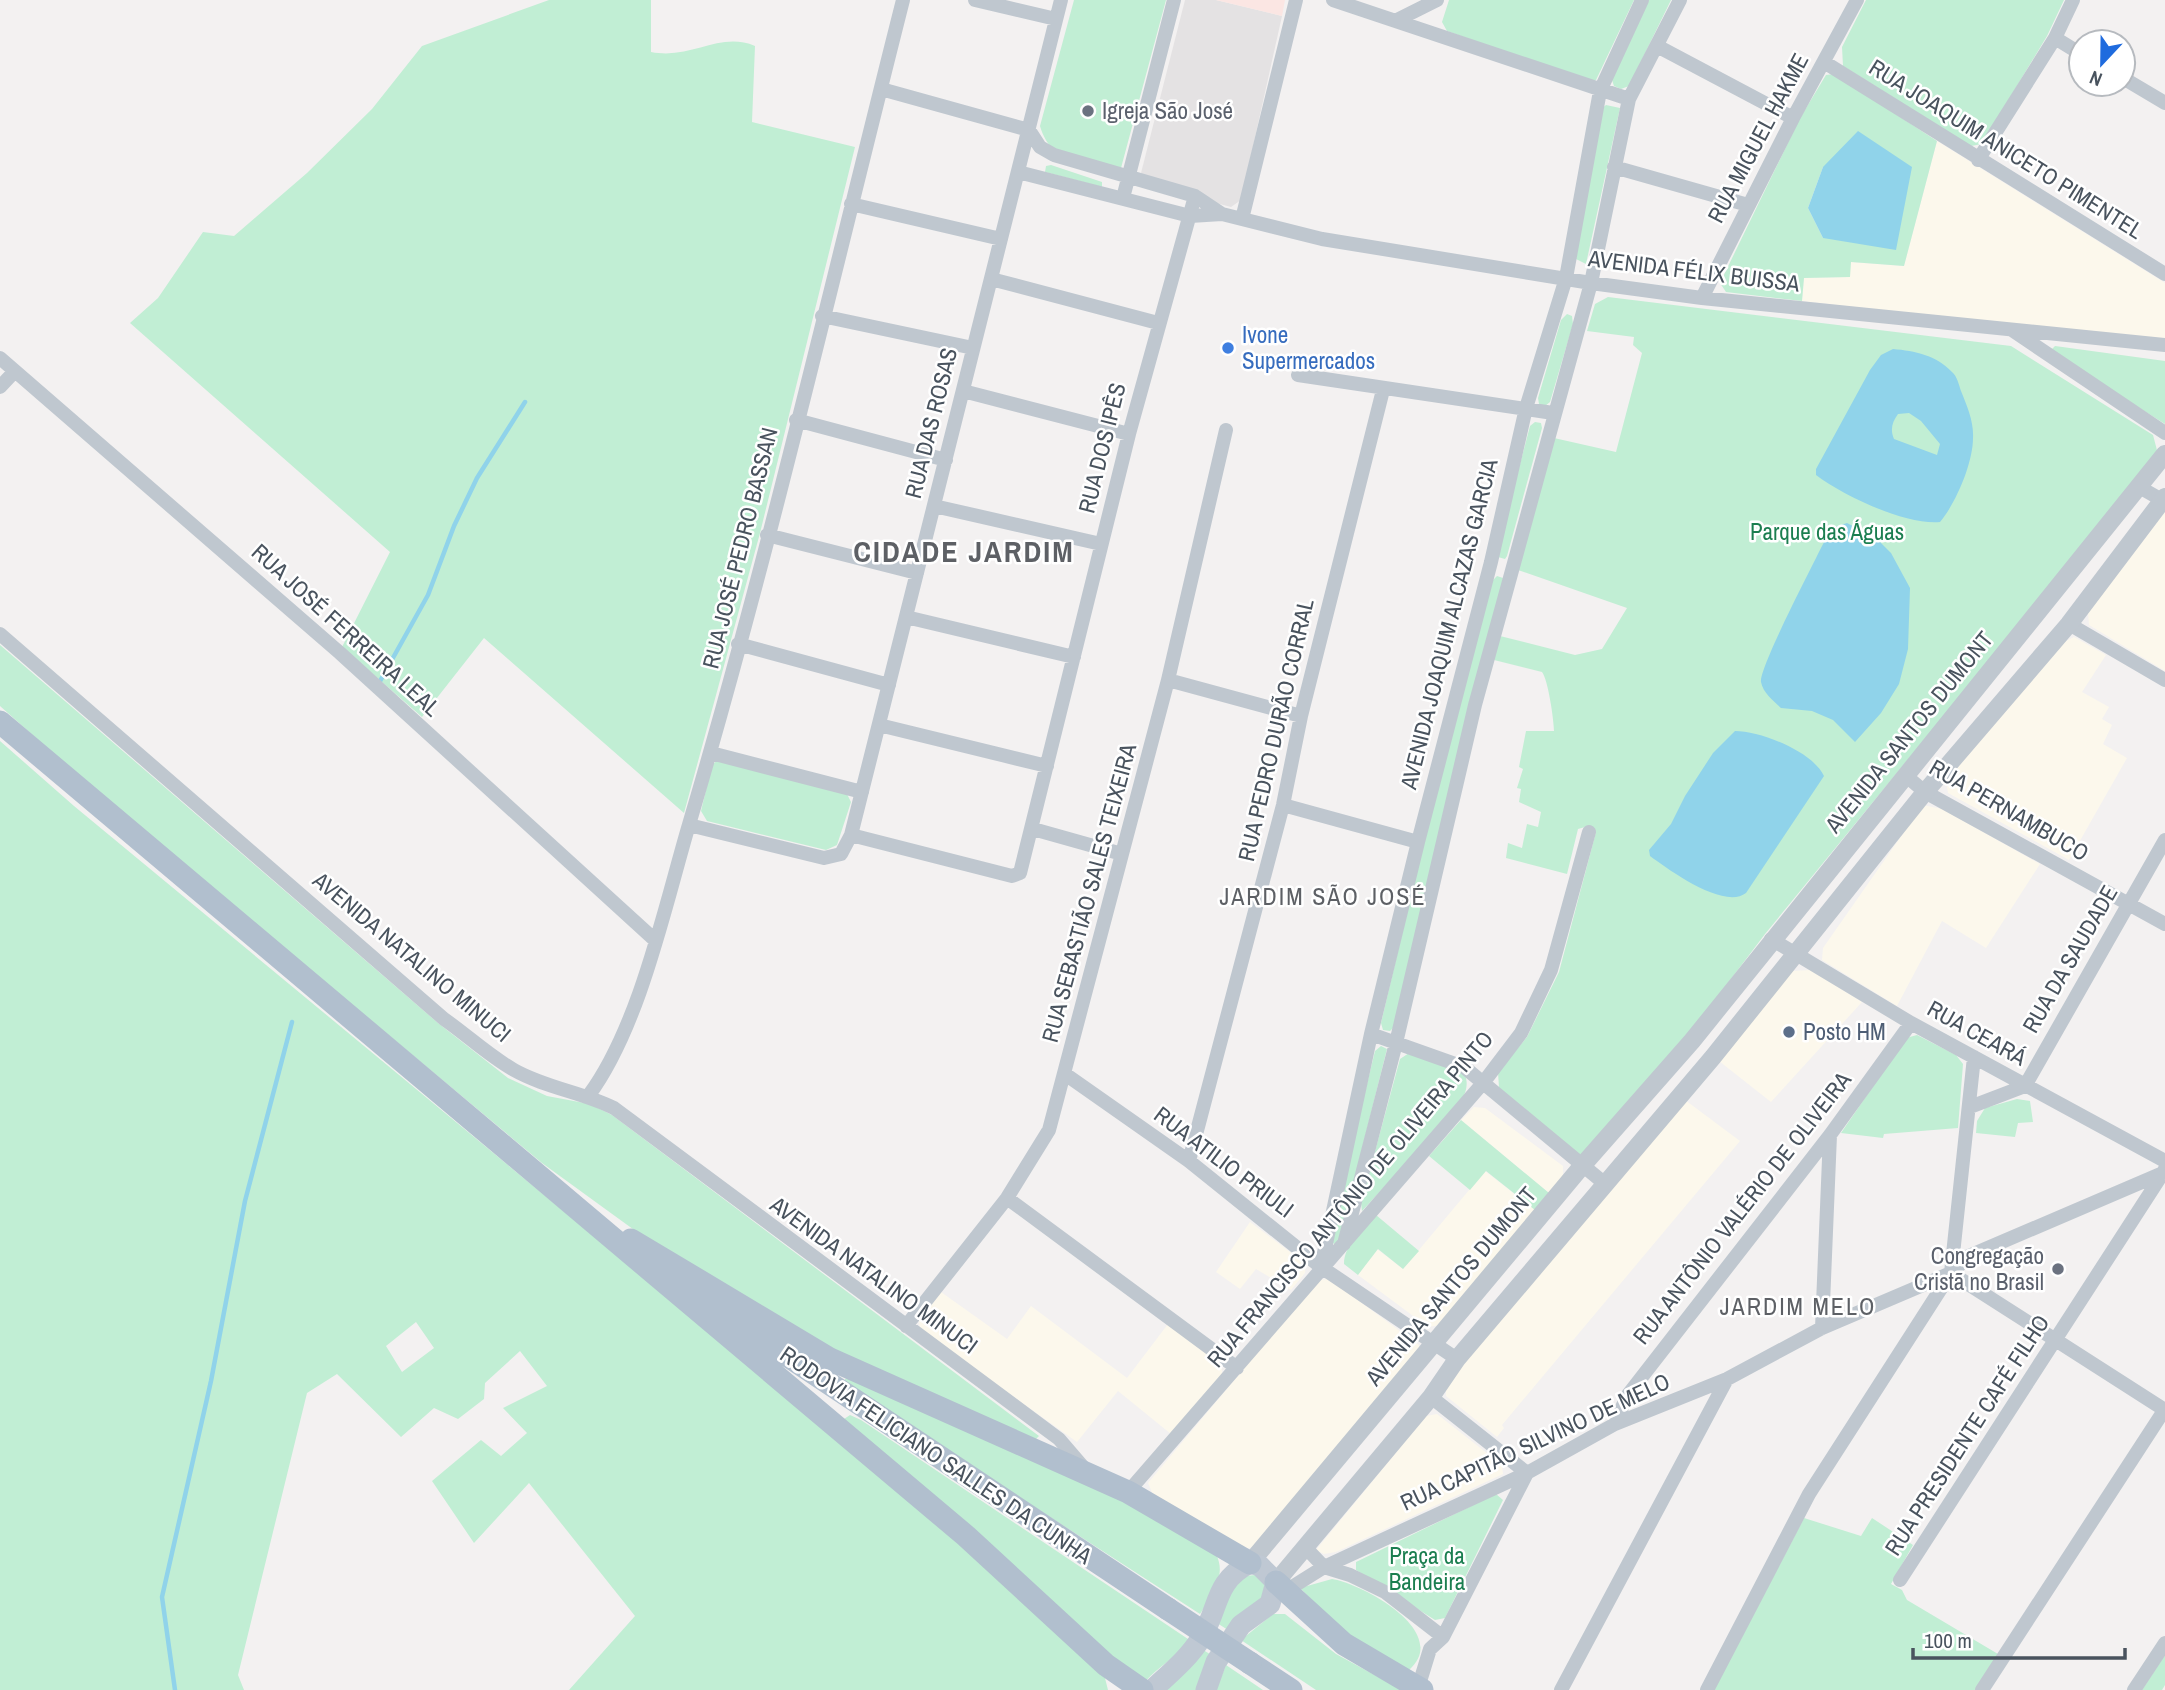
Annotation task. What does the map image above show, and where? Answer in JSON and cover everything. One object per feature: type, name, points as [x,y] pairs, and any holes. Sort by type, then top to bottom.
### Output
[{"type":"main road","points":[[0,722],[103,812],[966,1536],[1106,1665],[1142,1690]]},
{"type":"main road","points":[[585,1214],[830,1359],[1128,1492],[1250,1563],[1260,1566],[1276,1592],[1344,1644],[1420,1689]]},
{"type":"main road","name":"RODOVIA FELICIANO SALLES DA CUNHA","points":[[585,1214],[694,1293],[1291,1690]]},
{"type":"main road","points":[[1152,1690],[1203,1637],[1213,1606],[1232,1572],[1250,1563]]},
{"type":"main road","points":[[1206,1690],[1216,1662],[1241,1625],[1276,1592]]},
{"type":"main road","points":[[1106,1665],[1117,1690]]},
{"type":"street","name":"RUA JOSÉ PEDRO BASSAN","points":[[589,1096],[610,1067],[656,941],[711,752],[903,0]]},
{"type":"street","points":[[975,0],[1056,19]]},
{"type":"street","name":"RUA DAS ROSAS","points":[[689,825],[824,858],[841,854],[851,835],[1061,0]]},
{"type":"street","points":[[1123,198],[1174,0]]},
{"type":"street","points":[[1242,219],[1296,0]]},
{"type":"street","points":[[1333,0],[1629,99]]},
{"type":"street","points":[[1397,20],[1437,0]]},
{"type":"street","name":"AVENIDA JOAQUIM ALCAZAS GARCIA","points":[[1321,1267],[1371,1034],[1418,842],[1491,562],[1526,408],[1566,278],[1600,91],[1642,0]]},
{"type":"street","name":"AVENIDA JOAQUIM ALCAZAS GARCIA","points":[[1344,1244],[1396,1043],[1472,718],[1553,413],[1591,283],[1629,99],[1680,0]]},
{"type":"street","name":"RUA MIGUEL HAKME","points":[[1702,298],[1793,118],[1857,0]]},
{"type":"street","points":[[1979,160],[2054,38],[2073,0]]},
{"type":"street","points":[[2054,38],[2067,46]]},
{"type":"street","points":[[1657,46],[1793,118]]},
{"type":"street","name":"RUA JOAQUIM ANICETO PIMENTEL","points":[[1824,62],[2165,274]]},
{"type":"street","points":[[2137,86],[2165,103]]},
{"type":"street","points":[[881,89],[1029,130]]},
{"type":"street","name":"AVENIDA FÉLIX BUISSA","points":[[1029,130],[1040,147],[1054,155],[1195,196],[1222,214]]},
{"type":"street","points":[[1614,167],[1748,205]]},
{"type":"street","name":"AVENIDA FÉLIX BUISSA","points":[[1018,172],[1190,216],[1222,214],[1322,239],[1591,283],[1702,298],[2165,345]]},
{"type":"street","name":"RUA DOS IPÊS","points":[[851,835],[1017,876],[1033,829],[1101,544],[1158,323],[1195,196]]},
{"type":"street","points":[[851,204],[1001,239]]},
{"type":"street","points":[[991,279],[1158,323]]},
{"type":"street","points":[[822,316],[973,348]]},
{"type":"street","points":[[2008,327],[2165,433]]},
{"type":"street","name":"RUA JOSÉ FERREIRA LEAL","points":[[0,358],[340,653],[656,941]]},
{"type":"street","points":[[0,387],[15,371]]},
{"type":"street","points":[[1298,375],[1383,390],[1553,413]]},
{"type":"street","name":"RUA PEDRO DURÃO CORRAL","points":[[1189,1161],[1283,805],[1301,716],[1383,390]]},
{"type":"street","points":[[963,391],[1129,434]]},
{"type":"street","points":[[796,420],[946,460]]},
{"type":"street","name":"RUA SEBASTIÃO SALES TEIXEIRA","points":[[906,1326],[1007,1198],[1049,1130],[1168,680],[1226,430]]},
{"type":"street","name":"AVENIDA SANTOS DUMONT","points":[[1250,1563],[1582,1166],[1692,1041],[1771,939],[2141,488],[2165,454]]},
{"type":"street","points":[[1276,1592],[1306,1548],[1431,1397],[1457,1359],[1713,1057],[1925,792],[2069,624],[2163,498],[2141,488]]},
{"type":"street","points":[[934,506],[1101,544]]},
{"type":"street","points":[[767,534],[917,573]]},
{"type":"street","points":[[1491,562],[1511,568]]},
{"type":"street","points":[[906,617],[1074,657]]},
{"type":"street","points":[[2069,624],[2165,680]]},
{"type":"street","name":"AVENIDA NATALINO MINUCI","points":[[0,634],[444,1019],[513,1069],[555,1088],[589,1096],[614,1108],[1059,1439],[1089,1474]]},
{"type":"street","points":[[738,644],[889,685]]},
{"type":"street","points":[[1168,680],[1301,716]]},
{"type":"street","points":[[879,726],[1047,766]]},
{"type":"street","points":[[711,752],[862,792]]},
{"type":"street","name":"RUA PERNAMBUCO","points":[[1905,775],[1925,792],[2165,924]]},
{"type":"street","points":[[1283,805],[1418,842]]},
{"type":"street","points":[[1033,829],[1122,854]]},
{"type":"street","name":"RUA FRANCISCO ANTÔNIO DE OLIVEIRA PINTO","points":[[1128,1492],[1483,1083],[1521,1033],[1551,970],[1589,832]]},
{"type":"street","name":"RUA DA SAUDADE","points":[[2025,1086],[2165,839]]},
{"type":"street","name":"RUA CEARÁ","points":[[1771,939],[2164,1168]]},
{"type":"street","name":"RUA ANTÔNIO VALÉRIO DE OLIVEIRA","points":[[1615,1424],[1627,1396],[1830,1135],[1911,1023]]},
{"type":"street","points":[[1371,1034],[1464,1067],[1604,1184]]},
{"type":"street","points":[[1692,1041],[1713,1057]]},
{"type":"street","points":[[1707,1690],[1809,1494],[1951,1273],[1974,1057]]},
{"type":"street","name":"RUA ATILIO PRIULI","points":[[1065,1074],[1189,1161],[1321,1267],[1457,1359]]},
{"type":"street","points":[[1969,1107],[2025,1086]]},
{"type":"street","points":[[1822,1328],[1830,1135]]},
{"type":"street","name":"RUA CAPITÃO SILVINO DE MELO","points":[[1276,1592],[1527,1473],[1615,1424],[1727,1379],[1822,1328],[1951,1273],[1969,1256],[2164,1168]]},
{"type":"street","name":"RUA PRESIDENTE CAFÉ FILHO","points":[[1900,1580],[2058,1338],[2164,1168]]},
{"type":"street","points":[[1007,1198],[1237,1368]]},
{"type":"street","points":[[1951,1273],[2058,1338],[2165,1410],[1982,1690]]},
{"type":"street","points":[[1561,1690],[1727,1379]]},
{"type":"street","points":[[1420,1689],[1430,1649],[1443,1637],[1527,1473],[1431,1397]]},
{"type":"street","points":[[1306,1548],[1324,1567],[1350,1575],[1385,1592],[1443,1637]]},
{"type":"street","points":[[2134,1690],[2165,1643]]},
{"type":"shaded area","points":[[1185,0],[1216,0],[1282,16],[1241,200],[1231,207],[1148,185],[1141,173]]},
{"type":"shaded area","points":[[1216,0],[1285,0],[1282,16]]},
{"type":"shaded area","points":[[1937,141],[2165,283],[2165,342],[1802,301],[1804,278],[1849,277],[1850,262],[1904,266]]},
{"type":"shaded area","points":[[2165,512],[2165,671],[2089,625],[2088,613]]},
{"type":"shaded area","points":[[2074,637],[2106,655],[2082,692],[2109,707],[2102,719],[2112,725],[2103,744],[2127,758],[2069,860],[1948,793],[1946,781],[2066,641]]},
{"type":"shaded area","points":[[1923,805],[1942,809],[2040,864],[1986,948],[1942,921],[1897,1006],[1822,960],[1823,948]]},
{"type":"shaded area","name":"Posto HM","points":[[1810,970],[1862,1002],[1771,1102],[1719,1061],[1792,971]]},
{"type":"shaded area","points":[[1685,1100],[1740,1141],[1502,1425],[1504,1428],[1497,1437],[1446,1396],[1446,1389],[1463,1362]]},
{"type":"shaded area","points":[[1474,1107],[1485,1108],[1563,1166],[1563,1176],[1549,1193],[1461,1120]]},
{"type":"shaded area","points":[[1485,1171],[1535,1210],[1441,1325],[1428,1327],[1358,1275],[1377,1249],[1403,1269]]},
{"type":"shaded area","points":[[1250,1222],[1306,1264],[1305,1273],[1291,1290],[1256,1269],[1240,1289],[1216,1272]]},
{"type":"shaded area","points":[[1329,1279],[1419,1345],[1419,1352],[1254,1547],[1242,1549],[1154,1497],[1148,1483],[1318,1280]]},
{"type":"shaded area","points":[[941,1292],[1007,1339],[1031,1306],[1127,1378],[1168,1324],[1222,1364],[1222,1376],[1171,1434],[1118,1391],[1077,1442],[920,1330],[919,1320]]},
{"type":"shaded area","points":[[1437,1414],[1502,1465],[1503,1474],[1336,1552],[1324,1554],[1316,1550],[1426,1416]]},
{"type":"green space","points":[[549,0],[651,0],[651,52],[679,52],[729,42],[755,46],[752,122],[855,147],[760,533],[684,813],[484,638],[422,717],[342,647],[390,552],[130,323],[158,298],[203,232],[234,236],[307,173],[372,109],[422,46]]},
{"type":"green space","points":[[1074,0],[1166,0],[1121,168],[1083,163],[1062,156],[1045,139],[1040,126]]},
{"type":"green space","points":[[1449,0],[1634,0],[1596,80],[1589,82],[1447,31],[1442,22]]},
{"type":"green space","points":[[1649,0],[1671,0],[1629,86],[1621,89],[1614,86],[1612,80]]},
{"type":"green space","points":[[1866,0],[2064,0],[2047,36],[1982,144],[1971,146],[1843,66],[1842,47]]},
{"type":"green space","points":[[1834,74],[1937,141],[1904,266],[1851,262],[1850,277],[1804,278],[1802,301],[1726,292],[1720,283],[1800,118],[1826,75]],"holes":[[[1823,167],[1823,238],[1808,208]]]},
{"type":"green space","points":[[1606,105],[1620,108],[1586,264],[1576,259],[1601,109]]},
{"type":"green space","points":[[1051,165],[1102,182],[1102,187],[1045,172],[1046,166]]},
{"type":"green space","name":"Parque das Águas","points":[[1608,297],[2011,346],[2153,435],[2158,454],[1765,934],[1687,1037],[1582,1156],[1574,1154],[1499,1088],[1498,1072],[1527,1037],[1559,972],[1596,832],[1585,827],[1578,829],[1567,874],[1506,858],[1508,843],[1522,848],[1527,824],[1538,827],[1541,812],[1519,802],[1521,789],[1517,788],[1523,769],[1519,767],[1526,731],[1554,731],[1554,726],[1542,672],[1494,660],[1500,636],[1575,655],[1602,649],[1627,608],[1518,570],[1554,438],[1616,452],[1642,353],[1633,345],[1634,337],[1587,331],[1595,304]]},
{"type":"green space","points":[[1567,314],[1572,316],[1573,324],[1550,402],[1545,406],[1539,404],[1538,398],[1561,320]]},
{"type":"green space","points":[[2055,346],[2165,361],[2165,424],[2058,357],[2052,349]]},
{"type":"green space","points":[[1535,422],[1541,423],[1542,428],[1505,559],[1498,557],[1497,552],[1530,426]]},
{"type":"green space","points":[[1497,576],[1503,578],[1502,584],[1394,1027],[1390,1031],[1383,1030],[1381,1023],[1423,845],[1492,581]]},
{"type":"green space","points":[[0,645],[438,1023],[508,1078],[547,1096],[590,1104],[612,1115],[1039,1436],[1035,1440],[832,1354],[648,1240],[542,1163],[91,787],[0,706]]},
{"type":"green space","points":[[0,741],[74,806],[961,1540],[1105,1678],[1108,1690],[569,1690],[635,1616],[529,1483],[474,1543],[432,1481],[481,1440],[501,1456],[527,1433],[503,1408],[547,1386],[520,1351],[485,1383],[484,1399],[458,1419],[434,1408],[401,1437],[337,1374],[307,1393],[238,1675],[244,1690],[0,1690]],"holes":[[[416,1322],[434,1348],[402,1372],[386,1346]]]},
{"type":"green space","points":[[719,759],[846,792],[851,802],[837,845],[826,850],[707,821],[701,811],[712,765]]},
{"type":"green space","points":[[1917,1035],[1956,1055],[1963,1064],[1958,1128],[1884,1134],[1883,1138],[1841,1133],[1906,1038]]},
{"type":"green space","points":[[1381,1046],[1387,1049],[1338,1245],[1332,1243],[1330,1237],[1375,1051]]},
{"type":"green space","points":[[1409,1053],[1464,1072],[1466,1090],[1458,1107],[1362,1211],[1361,1203],[1400,1059]]},
{"type":"green space","points":[[2017,1099],[2030,1101],[2033,1122],[2018,1123],[2015,1137],[1976,1133],[1977,1121],[1985,1108]]},
{"type":"green space","points":[[1461,1120],[1549,1193],[1535,1210],[1486,1171],[1470,1190],[1429,1156]]},
{"type":"green space","points":[[1376,1215],[1419,1251],[1403,1269],[1378,1249],[1358,1275],[1344,1264],[1347,1250]]},
{"type":"green space","points":[[850,1377],[1122,1501],[1216,1554],[1219,1578],[1200,1614],[852,1389],[845,1384],[845,1379]]},
{"type":"green space","points":[[850,1415],[1191,1641],[1144,1683],[1137,1682],[844,1419]]},
{"type":"green space","name":"Praça da Bandeira","points":[[1496,1494],[1503,1500],[1445,1618],[1435,1620],[1356,1570],[1356,1562]]},
{"type":"green space","points":[[1804,1518],[1861,1536],[1872,1518],[1913,1545],[1891,1584],[1902,1590],[1907,1600],[1998,1654],[1975,1690],[1714,1690]]},
{"type":"green space","points":[[1255,1575],[1267,1586],[1263,1597],[1228,1630],[1217,1623],[1228,1595],[1245,1576]]},
{"type":"green space","points":[[1332,1579],[1363,1590],[1381,1600],[1412,1626],[1419,1640],[1419,1655],[1409,1670],[1352,1640],[1300,1588]]},
{"type":"green space","points":[[1273,1614],[1285,1614],[1336,1654],[1402,1690],[1316,1690],[1241,1640]]},
{"type":"green space","points":[[1200,1648],[1213,1656],[1200,1690],[1158,1690]]},
{"type":"green space","points":[[2165,1655],[2165,1685],[2162,1690],[2142,1690]]},
{"type":"green space","points":[[1226,1665],[1263,1690],[1216,1690]]},
{"type":"water","points":[[1858,131],[1912,167],[1896,250],[1823,238],[1808,208],[1823,167]]},
{"type":"water","points":[[1893,349],[1901,350],[1925,355],[1946,366],[1955,376],[1968,408],[1973,432],[1970,459],[1957,494],[1940,522],[1910,519],[1875,508],[1842,492],[1816,475],[1816,469],[1870,370],[1881,355]],"holes":[[[1909,413],[1921,421],[1940,444],[1937,455],[1894,439],[1892,426],[1898,414]]]},
{"type":"water","points":[[1847,523],[1877,539],[1891,553],[1910,588],[1908,649],[1899,684],[1881,713],[1855,742],[1833,720],[1812,711],[1781,708],[1766,693],[1761,682],[1778,635],[1827,536],[1835,527]]},
{"type":"water","points":[[1735,731],[1785,744],[1809,759],[1824,776],[1746,893],[1736,897],[1724,896],[1697,886],[1650,856],[1649,850],[1671,824],[1685,796],[1713,753]]},
{"type":"waterway","points":[[379,683],[428,595],[454,526],[477,478],[525,402]]},
{"type":"waterway","points":[[175,1690],[162,1597],[211,1381],[245,1201],[292,1022]]},
{"type":"place","name":"Igreja São José","points":[[1088,111]]},
{"type":"place","name":"Ivone Supermercados","points":[[1228,348]]},
{"type":"place","name":"Posto HM","points":[[1789,1032]]},
{"type":"place","name":"Congregação Cristã no Brasil","points":[[2058,1269]]},
{"type":"district","name":"CIDADE JARDIM","points":[[964,552]]},
{"type":"district","name":"JARDIM SÃO JOSÉ","points":[[1323,897]]},
{"type":"district","name":"JARDIM MELO","points":[[1798,1307]]}]
